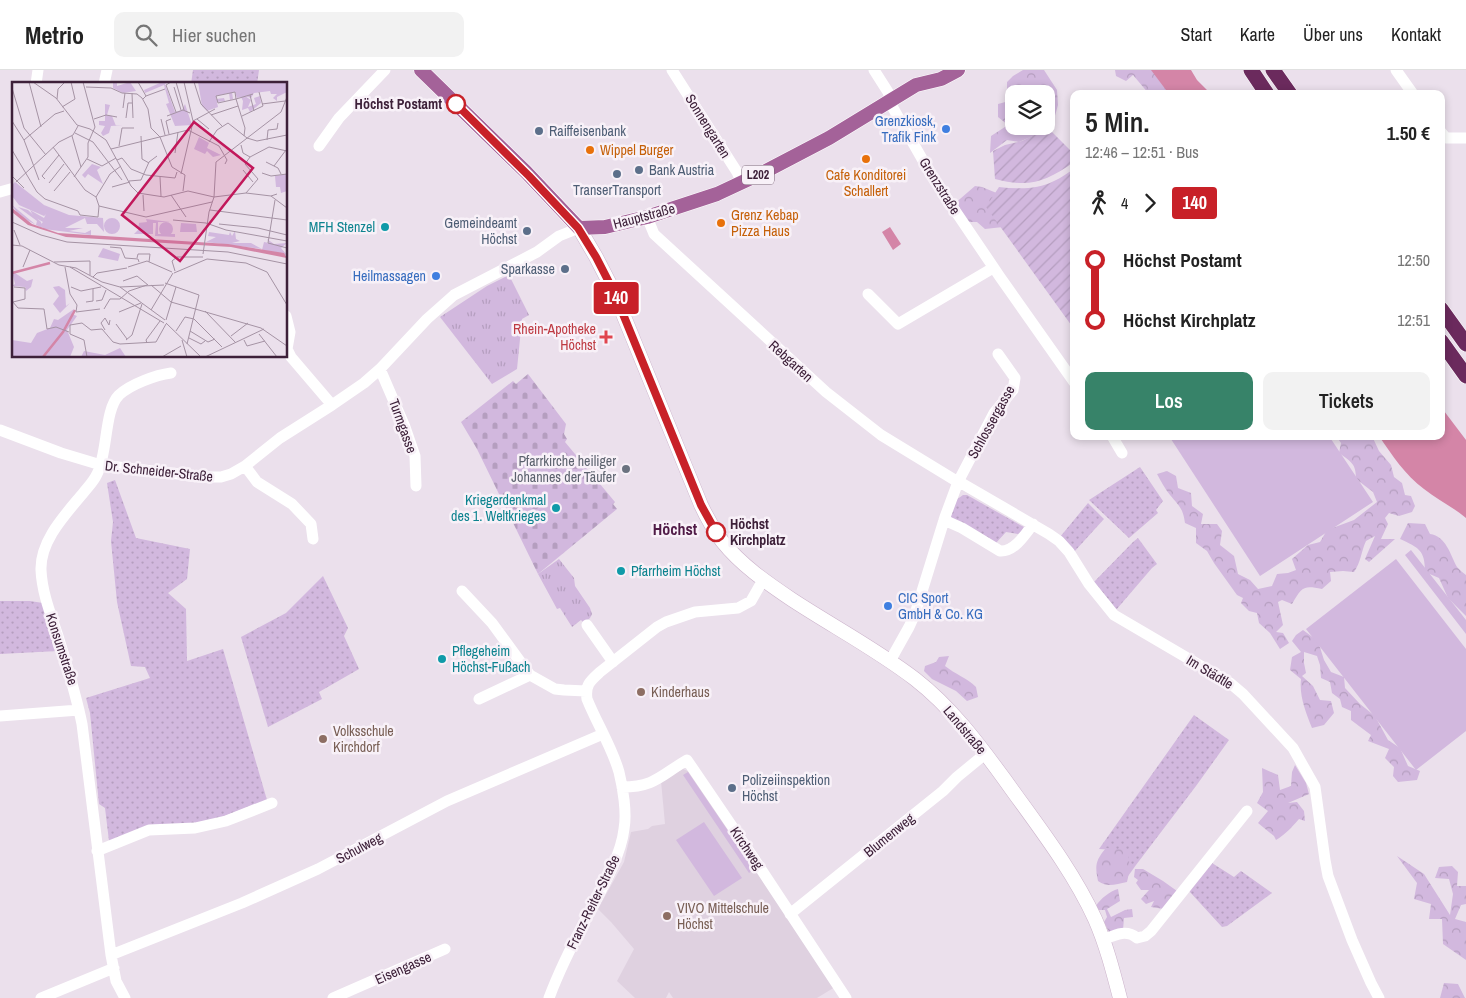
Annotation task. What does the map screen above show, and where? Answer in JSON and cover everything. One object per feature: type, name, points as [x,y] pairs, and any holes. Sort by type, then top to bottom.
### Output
[{"type":"highway","points":[[1251,70],[1265,90]]},
{"type":"highway","points":[[1273,70],[1287,90]]},
{"type":"highway","points":[[1445,315],[1466,344]]},
{"type":"highway","points":[[1445,347],[1466,376]]},
{"type":"main road","points":[[421,70],[529,176],[578,228]]},
{"type":"main road","name":"L202","points":[[910,89],[928,70]]},
{"type":"main road","name":"L202","points":[[910,89],[941,79],[958,70]]},
{"type":"main road","name":"Hauptstraße","points":[[578,228],[605,227],[647,217],[742,183],[829,138],[910,89]]},
{"type":"main road","name":"Landstraße","points":[[578,228],[614,292],[708,520],[724,543],[763,580],[890,661],[916,680],[961,722],[1065,865],[1088,905],[1103,940],[1120,998]]},
{"type":"street","points":[[320,146],[339,118],[385,70]]},
{"type":"street","name":"Sonnengarten","points":[[672,70],[733,165],[742,183]]},
{"type":"street","name":"Grenzstraße","points":[[874,70],[888,92],[890,101],[933,178],[993,268],[1070,376]]},
{"type":"street","points":[[1396,70],[1410,90]]},
{"type":"street","points":[[1445,135],[1466,138]]},
{"type":"street","name":"Rebgarten","points":[[647,217],[654,234],[826,392],[881,435],[958,482]]},
{"type":"street","name":"Dr. Schneider-Straße","points":[[0,430],[61,453],[101,465],[204,478],[221,477],[231,474],[245,466],[280,438],[364,382],[380,369],[454,295],[537,252],[559,236],[578,228]]},
{"type":"street","points":[[868,294],[898,324],[993,268]]},
{"type":"street","points":[[288,324],[290,332],[288,343]]},
{"type":"street","points":[[288,351],[332,405]]},
{"type":"street","name":"Schlossergasse","points":[[890,661],[914,614],[958,482],[994,413],[1013,390],[1015,378],[998,354]]},
{"type":"street","name":"Turmgasse","points":[[380,369],[405,427],[415,456],[416,486]]},
{"type":"street","points":[[101,465],[112,407],[119,395],[139,382],[159,374],[171,373]]},
{"type":"street","points":[[1114,440],[1122,453]]},
{"type":"street","name":"Konsumstraße","points":[[101,465],[96,476],[61,520],[51,536],[44,551],[41,569],[44,594],[75,691],[79,710],[90,777],[97,851],[111,955],[116,981],[125,998]]},
{"type":"street","points":[[245,466],[257,482],[292,504],[311,524],[313,539]]},
{"type":"street","name":"Im Städtle","points":[[958,482],[1049,534],[1069,552],[1089,584],[1114,615],[1230,683],[1243,694],[1293,748],[1315,787],[1324,860],[1333,890],[1352,940],[1379,998]]},
{"type":"street","points":[[944,520],[962,528],[1000,551],[1007,552],[1013,548],[1032,524]]},
{"type":"street","points":[[462,591],[492,622],[530,675],[554,689],[586,691],[593,678],[657,627],[695,612],[738,608],[751,601],[763,580]]},
{"type":"street","points":[[587,625],[613,662]]},
{"type":"street","points":[[480,699],[530,675]]},
{"type":"street","name":"Franz-Reiter-Straße","points":[[549,998],[561,967],[598,897],[620,846],[625,828],[619,773],[614,757],[590,705],[586,691]]},
{"type":"street","points":[[0,716],[79,710]]},
{"type":"street","name":"Schulweg","points":[[111,955],[242,903],[318,869],[447,801],[603,734]]},
{"type":"street","name":"Blumenweg","points":[[790,914],[986,754]]},
{"type":"street","name":"Kirchweg","points":[[622,787],[644,786],[687,760],[753,856],[846,998]]},
{"type":"street","points":[[97,851],[149,830],[194,828],[226,821],[272,803]]},
{"type":"street","points":[[1103,940],[1125,932],[1137,938],[1145,936],[1151,931],[1247,811]]},
{"type":"street","name":"Eisengasse","points":[[333,998],[445,949]]},
{"type":"street","points":[[41,998],[114,968]]},
{"type":"shaded area","points":[[1151,70],[1191,70],[1197,80],[1207,90],[1166,90]]},
{"type":"shaded area","points":[[890,227],[901,244],[893,250],[882,232]]},
{"type":"shaded area","points":[[1445,412],[1466,440],[1466,518],[1429,493],[1399,464],[1382,440],[1445,440]]},
{"type":"shaded area","points":[[683,769],[690,772],[835,987],[817,998],[673,998],[669,992],[666,998],[635,998],[617,981],[634,949],[598,909],[624,862],[631,832],[665,824],[661,781]]},
{"type":"green space","points":[[193,70],[259,70],[257,82],[191,82]]},
{"type":"green space","points":[[1023,70],[1044,70],[1054,85],[1007,85],[1007,82]]},
{"type":"green space","points":[[1115,70],[1161,70],[1171,90],[1146,90],[1133,75],[1126,81],[1116,76]]},
{"type":"green space","points":[[1055,87],[1057,90],[1058,105],[1055,116]]},
{"type":"green space","points":[[1005,102],[1005,123],[998,117],[998,104]]},
{"type":"green space","points":[[1005,127],[1005,135],[1035,135],[1019,142],[1007,140],[990,153],[991,136]]},
{"type":"green space","points":[[1034,135],[1055,135],[1070,150],[1070,164],[1045,179],[1028,183],[1007,182],[995,179],[993,151],[1005,145],[1022,141]]},
{"type":"green space","points":[[1070,172],[1070,323],[986,207],[999,187],[1034,187],[1057,180]]},
{"type":"green space","points":[[975,186],[999,194],[1003,227],[985,229],[977,222],[968,222],[953,205]]},
{"type":"green space","points":[[509,275],[529,315],[522,319],[517,369],[492,384],[440,317],[487,286]]},
{"type":"green space","points":[[528,374],[566,424],[564,434],[567,439],[565,442],[615,502],[613,504],[617,509],[538,574],[477,449],[461,422],[513,381],[516,384]]},
{"type":"green space","points":[[1172,440],[1332,440],[1373,502],[1260,576]]},
{"type":"green space","points":[[1339,440],[1374,440],[1379,451],[1391,465],[1394,477],[1402,483],[1405,495],[1411,496],[1415,506],[1412,512],[1399,516],[1389,513],[1385,518],[1388,524],[1381,539],[1395,539],[1369,562],[1365,559],[1375,536],[1366,541],[1354,572],[1330,572],[1331,581],[1322,589],[1311,587],[1304,589],[1298,594],[1292,604],[1282,600],[1278,602],[1283,625],[1276,632],[1283,633],[1289,643],[1280,649],[1270,633],[1259,623],[1257,613],[1249,611],[1241,603],[1243,598],[1237,595],[1207,551],[1196,543],[1196,528],[1185,523],[1180,508],[1166,490],[1157,474],[1167,471],[1176,476],[1178,488],[1191,493],[1192,506],[1203,514],[1201,524],[1217,524],[1222,531],[1220,545],[1234,556],[1238,574],[1250,580],[1258,589],[1272,586],[1277,574],[1296,570],[1292,559],[1308,545],[1320,542],[1327,530],[1354,520],[1377,502],[1373,492],[1356,479],[1352,463],[1339,453],[1341,443]]},
{"type":"green space","points":[[1140,467],[1163,501],[1156,510],[1158,513],[1129,538],[1089,500]]},
{"type":"green space","points":[[115,480],[136,538],[190,549],[187,579],[168,593],[186,609],[187,661],[223,649],[267,800],[203,824],[109,841],[105,808],[99,804],[90,713],[86,698],[150,678],[145,667],[131,666],[117,602],[111,541],[113,522],[107,483]]},
{"type":"green space","points":[[963,495],[967,495],[1024,527],[1022,531],[1018,534],[1006,532],[996,543],[954,520],[950,516],[956,500]]},
{"type":"green space","points":[[1088,503],[1104,519],[1074,552],[1060,537]]},
{"type":"green space","points":[[1408,523],[1425,524],[1430,534],[1435,535],[1444,542],[1457,567],[1466,575],[1466,616],[1448,598],[1439,578],[1425,572],[1424,559],[1420,551],[1400,539]]},
{"type":"green space","points":[[1138,538],[1157,564],[1116,610],[1094,582]]},
{"type":"green space","points":[[1411,550],[1466,620],[1466,634],[1405,555]]},
{"type":"green space","points":[[559,559],[574,578],[575,586],[592,614],[584,623],[581,620],[572,627],[560,608],[557,609],[538,574]]},
{"type":"green space","points":[[1396,559],[1466,649],[1466,731],[1416,770],[1306,629]]},
{"type":"green space","points":[[323,576],[348,628],[344,636],[359,669],[319,692],[322,699],[268,727],[241,637],[286,613]]},
{"type":"green space","points":[[0,601],[43,603],[58,651],[0,654]]},
{"type":"green space","points":[[1303,630],[1318,641],[1324,660],[1331,672],[1344,677],[1345,688],[1375,716],[1388,740],[1400,748],[1408,766],[1420,771],[1417,780],[1398,782],[1393,776],[1394,767],[1385,758],[1389,749],[1368,741],[1371,735],[1351,720],[1351,711],[1342,707],[1340,699],[1332,693],[1330,682],[1321,678],[1317,656],[1304,652],[1306,673],[1302,676],[1313,686],[1320,700],[1331,701],[1334,713],[1324,725],[1312,728],[1302,698],[1301,679],[1290,670],[1292,657],[1301,652],[1292,641]]},
{"type":"green space","points":[[949,656],[945,666],[976,687],[978,697],[967,701],[956,691],[932,679],[924,671],[925,666],[936,662],[939,657]]},
{"type":"green space","points":[[1194,715],[1229,740],[1126,879],[1127,851],[1099,849]]},
{"type":"green space","points":[[1295,765],[1306,783],[1309,794],[1288,803],[1297,802],[1304,811],[1305,821],[1299,819],[1286,833],[1276,840],[1274,836],[1258,823],[1268,811],[1257,803],[1263,792],[1262,768],[1278,775],[1280,790],[1291,786],[1292,772]]},
{"type":"green space","points":[[688,772],[754,869],[749,873],[683,775]]},
{"type":"green space","points":[[704,822],[742,878],[714,896],[676,840]]},
{"type":"green space","points":[[1106,848],[1127,850],[1129,873],[1127,882],[1108,885],[1098,881],[1097,864]]},
{"type":"green space","points":[[1397,856],[1424,874],[1450,915],[1453,894],[1449,879],[1435,878],[1439,867],[1452,866],[1458,872],[1457,886],[1466,886],[1466,904],[1461,905],[1455,919],[1466,922],[1466,960],[1443,944],[1442,919],[1429,919],[1431,904],[1414,899],[1417,883]]},
{"type":"green space","points":[[1212,863],[1234,877],[1241,871],[1272,893],[1227,926],[1222,927],[1189,891]]},
{"type":"green space","points":[[1135,869],[1143,869],[1177,891],[1164,909],[1151,907],[1154,901],[1146,904],[1141,899],[1149,890],[1141,890],[1136,883],[1138,880],[1134,877]]},
{"type":"green space","points":[[1118,889],[1120,901],[1107,909],[1111,917],[1125,910],[1132,909],[1133,917],[1124,918],[1123,930],[1109,932],[1104,922],[1107,917],[1105,910],[1099,910],[1096,906],[1106,896]]},
{"type":"green space","points":[[1444,983],[1458,984],[1465,998],[1440,998]]},
{"type":"bus line","name":"140","points":[[456,104],[546,193],[578,228],[596,257],[625,317],[701,505],[716,532]]},
{"type":"place","name":"Höchst Postamt","points":[[456,104]]},
{"type":"place","name":"Grenzkiosk, Trafik Fink","points":[[946,129]]},
{"type":"place","name":"Raiffeisenbank","points":[[539,131]]},
{"type":"place","name":"Wippel Burger","points":[[590,150]]},
{"type":"place","name":"Cafe Konditorei Schallert","points":[[866,159]]},
{"type":"place","name":"Bank Austria","points":[[639,170]]},
{"type":"place","name":"TranserTransport","points":[[617,174]]},
{"type":"place","name":"Grenz Kebap Pizza Haus","points":[[721,223]]},
{"type":"place","name":"MFH Stenzel","points":[[385,227]]},
{"type":"place","name":"Gemeindeamt Höchst","points":[[527,231]]},
{"type":"place","name":"Sparkasse","points":[[565,269]]},
{"type":"place","name":"Heilmassagen","points":[[436,276]]},
{"type":"place","name":"Rhein-Apotheke Höchst","points":[[606,337]]},
{"type":"place","name":"Pfarrkirche heiliger Johannes der Täufer","points":[[626,469]]},
{"type":"place","name":"Kriegerdenkmal des 1. Weltkrieges","points":[[556,508]]},
{"type":"place","name":"Höchst Kirchplatz","points":[[716,532]]},
{"type":"place","name":"Pfarrheim Höchst","points":[[621,571]]},
{"type":"place","name":"CIC Sport GmbH & Co. KG","points":[[888,606]]},
{"type":"place","name":"Pflegeheim Höchst-Fußach","points":[[442,659]]},
{"type":"place","name":"Kinderhaus","points":[[641,692]]},
{"type":"place","name":"Volksschule Kirchdorf","points":[[323,739]]},
{"type":"place","name":"Polizeiinspektion Höchst","points":[[732,788]]},
{"type":"place","name":"VIVO Mittelschule Höchst","points":[[667,916]]},
{"type":"district","name":"Höchst","points":[[675,529]]}]
